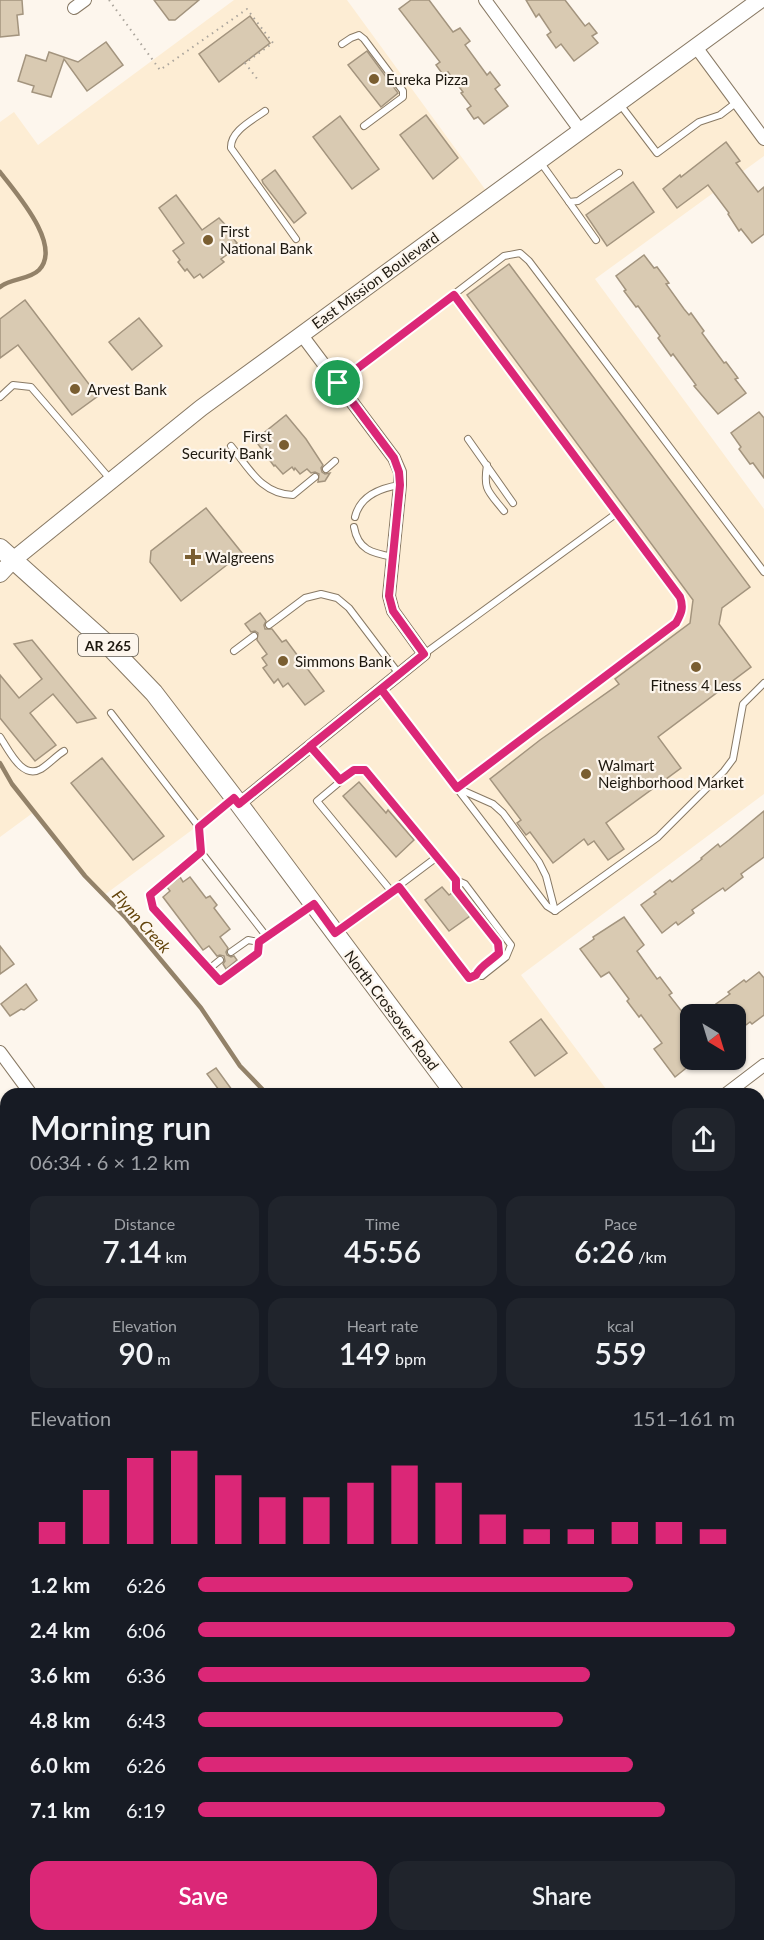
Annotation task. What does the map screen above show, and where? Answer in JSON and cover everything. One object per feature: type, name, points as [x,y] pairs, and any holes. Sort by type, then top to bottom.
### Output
[{"type":"main road","name":"East Mission Boulevard","points":[[0,574],[7,554],[111,480],[201,408],[301,334],[760,0]]},
{"type":"main road","name":"North Crossover Road","points":[[7,554],[125,661],[154,693],[451,1088]]},
{"type":"street","points":[[74,8],[85,0]]},
{"type":"street","points":[[485,0],[580,130]]},
{"type":"street","points":[[696,47],[764,139]]},
{"type":"street","points":[[237,801],[310,746],[424,654],[393,611],[389,596],[400,485],[399,472],[394,458],[301,334]]},
{"type":"street","points":[[0,1052],[27,1088]]},
{"type":"street","points":[[734,1088],[764,1065]]},
{"type":"lane","points":[[342,44],[359,35],[404,91],[403,97],[364,126]]},
{"type":"lane","points":[[618,103],[657,153],[699,122],[720,115],[737,102]]},
{"type":"lane","points":[[265,111],[230,140],[231,148],[296,239]]},
{"type":"lane","points":[[539,160],[596,240]]},
{"type":"lane","points":[[568,202],[578,201],[619,173]]},
{"type":"lane","points":[[338,383],[504,256],[520,253],[530,261],[764,572]]},
{"type":"lane","points":[[454,295],[680,597],[682,604],[681,614],[676,623],[457,788]]},
{"type":"lane","points":[[0,397],[13,385],[31,387],[111,480]]},
{"type":"lane","points":[[468,439],[513,503]]},
{"type":"lane","points":[[231,446],[260,482],[280,494],[293,495],[315,477]]},
{"type":"lane","points":[[326,469],[335,461]]},
{"type":"lane","points":[[487,465],[485,482],[487,489],[504,511]]},
{"type":"lane","points":[[355,517],[357,509],[369,496],[384,487],[400,485]]},
{"type":"lane","points":[[424,654],[617,513]]},
{"type":"lane","points":[[354,526],[356,536],[367,549],[374,554],[393,557]]},
{"type":"lane","points":[[269,625],[305,598],[321,594],[337,598],[349,608],[400,674]]},
{"type":"lane","points":[[234,651],[254,636]]},
{"type":"lane","points":[[555,910],[658,837],[724,771],[733,759],[742,704],[764,683]]},
{"type":"lane","points":[[381,689],[547,906],[555,910]]},
{"type":"lane","points":[[111,713],[199,827],[201,852],[267,937]]},
{"type":"lane","points":[[0,737],[22,767],[30,771],[40,769],[64,751]]},
{"type":"lane","points":[[310,746],[340,780]]},
{"type":"lane","points":[[392,891],[317,801],[354,770],[365,770],[456,880],[465,884],[511,945],[506,957],[482,976],[476,975],[469,978],[399,887]]},
{"type":"lane","points":[[457,788],[493,804],[503,813],[539,862],[546,876],[555,910]]},
{"type":"lane","points":[[199,827],[237,801]]},
{"type":"lane","points":[[201,852],[150,895],[153,908],[220,981],[258,953],[259,942]]},
{"type":"lane","points":[[335,933],[437,857]]},
{"type":"lane","points":[[456,880],[456,890],[498,943],[499,953],[489,963],[478,969],[476,975]]},
{"type":"lane","points":[[231,952],[248,939],[259,942],[314,904]]},
{"type":"lane","points":[[209,969],[220,960]]},
{"type":"path","points":[[109,0],[160,70],[248,9],[273,43],[245,63],[258,80]]},
{"type":"shaded area","points":[[234,0],[347,0],[490,196],[696,47],[764,139],[764,156],[595,279],[764,509],[764,794],[521,975],[605,1088],[451,1088],[235,798],[103,896],[34,812],[0,837],[0,122],[14,112],[38,145]]},
{"type":"building","points":[[0,0],[22,0],[23,14],[17,15],[19,35],[0,37]]},
{"type":"building","points":[[154,0],[199,0],[175,20],[169,20]]},
{"type":"building","points":[[411,0],[429,0],[453,32],[460,28],[470,41],[465,45],[487,75],[490,72],[500,85],[495,89],[508,106],[484,124],[478,117],[474,119],[467,109],[471,106],[461,93],[463,92],[448,72],[444,76],[436,65],[440,62],[399,9]]},
{"type":"building","points":[[526,0],[565,0],[585,26],[589,23],[597,33],[592,36],[598,43],[574,61],[561,44],[556,48],[547,35],[551,32],[539,14],[536,17]]},
{"type":"building","points":[[250,16],[270,43],[219,82],[199,54]]},
{"type":"building","points":[[106,42],[123,65],[87,91],[64,59],[51,97],[32,92],[34,86],[18,81],[26,55],[46,61],[49,52],[78,62]]},
{"type":"building","name":"Eureka Pizza","points":[[367,51],[398,93],[381,107],[348,65]]},
{"type":"building","points":[[426,115],[458,158],[433,179],[400,135]]},
{"type":"building","points":[[340,116],[379,169],[352,189],[313,137]]},
{"type":"building","points":[[726,142],[740,161],[736,163],[758,192],[764,187],[764,234],[752,243],[741,229],[739,231],[708,185],[677,208],[663,189]]},
{"type":"building","points":[[275,170],[306,213],[294,223],[263,183],[262,180]]},
{"type":"building","points":[[633,182],[654,212],[607,246],[586,215]]},
{"type":"building","name":"First National Bank","points":[[176,195],[202,230],[219,218],[234,234],[231,236],[237,243],[221,259],[224,262],[203,278],[200,274],[194,278],[178,262],[180,260],[173,251],[184,243],[159,208]]},
{"type":"building","points":[[644,255],[669,283],[666,284],[689,315],[691,313],[704,331],[702,333],[738,378],[735,379],[746,393],[718,414],[694,386],[696,385],[673,354],[671,356],[658,338],[660,336],[624,291],[626,290],[616,276]]},
{"type":"building","points":[[509,264],[750,587],[722,608],[719,624],[751,667],[658,737],[681,768],[606,823],[624,849],[608,860],[594,841],[588,845],[584,839],[553,863],[530,832],[526,835],[517,823],[521,820],[490,779],[619,684],[615,679],[690,623],[693,600],[467,295]]},
{"type":"building","points":[[25,300],[98,396],[72,415],[18,345],[0,358],[0,319]]},
{"type":"building","points":[[139,318],[162,346],[132,370],[109,342]]},
{"type":"building","points":[[759,412],[764,418],[764,478],[739,449],[741,447],[731,433]]},
{"type":"building","name":"First Security Bank","points":[[286,415],[306,439],[323,465],[322,472],[330,473],[325,481],[318,482],[319,474],[311,473],[307,469],[300,474],[292,467],[283,474],[274,466],[255,440]]},
{"type":"building","name":"Walgreens","points":[[206,508],[242,553],[181,601],[150,562],[151,551]]},
{"type":"building","name":"Simmons Bank","points":[[260,613],[266,621],[265,629],[272,629],[282,642],[286,640],[324,691],[305,705],[288,683],[283,687],[278,679],[274,683],[263,668],[267,665],[262,658],[267,654],[257,640],[258,633],[251,632],[245,624]]},
{"type":"building","points":[[32,640],[96,718],[77,723],[53,694],[30,713],[56,745],[35,761],[0,718],[0,675],[19,698],[42,679],[14,644]]},
{"type":"building","points":[[102,758],[164,836],[133,860],[71,783]]},
{"type":"building","points":[[359,782],[414,840],[396,857],[343,796]]},
{"type":"building","points":[[764,811],[764,857],[741,874],[743,877],[725,891],[723,888],[717,892],[692,910],[694,913],[678,925],[676,922],[662,933],[641,905],[656,894],[654,892],[670,880],[672,882],[718,844],[720,847]]},
{"type":"building","points":[[180,877],[183,882],[190,877],[206,898],[210,896],[217,905],[214,908],[230,929],[220,937],[228,948],[227,955],[234,956],[237,960],[226,969],[223,964],[224,956],[217,956],[209,946],[203,950],[163,897],[170,891],[167,887]]},
{"type":"building","points":[[442,887],[449,895],[452,893],[470,916],[449,931],[425,900]]},
{"type":"building","points":[[624,917],[644,945],[637,951],[657,979],[660,977],[672,993],[669,995],[680,1009],[680,1070],[684,1070],[675,1077],[654,1049],[662,1043],[627,1001],[629,999],[609,972],[601,977],[580,949],[594,939],[593,937]]},
{"type":"building","points":[[0,946],[14,964],[0,974]]},
{"type":"building","points":[[759,972],[764,978],[764,1015],[752,1024],[750,1022],[746,1025],[746,1004],[716,1004],[744,980],[746,982]]},
{"type":"building","points":[[26,984],[37,1000],[24,1010],[21,1009],[10,1016],[1,1004]]},
{"type":"building","points":[[541,1019],[567,1053],[535,1076],[510,1042]]},
{"type":"building","points":[[216,1068],[231,1088],[218,1088],[207,1074]]},
{"type":"waterway","name":"Flynn Creek","points":[[0,172],[34,219],[45,247],[45,259],[39,270],[30,276],[0,287]]},
{"type":"waterway","name":"Flynn Creek","points":[[0,763],[12,784],[85,876],[126,918],[201,1008],[240,1066],[261,1088]]},
{"type":"place","name":"Eureka Pizza","points":[[374,79]]},
{"type":"place","name":"First National Bank","points":[[208,240]]},
{"type":"place","name":"Arvest Bank","points":[[75,389]]},
{"type":"place","name":"First Security Bank","points":[[284,445]]},
{"type":"place","name":"Walgreens","points":[[193,557]]},
{"type":"place","name":"Simmons Bank","points":[[283,661]]},
{"type":"place","name":"Fitness 4 Less","points":[[696,667]]},
{"type":"place","name":"Walmart Neighborhood Market","points":[[586,774]]},
{"type":"route","points":[[338,383],[394,458],[399,472],[400,485],[389,596],[393,611],[401,625],[424,654],[400,674],[310,746],[239,804],[234,798],[199,827],[201,852],[150,895],[153,908],[220,981],[258,953],[259,942],[314,904],[335,933],[399,887],[469,978],[476,975],[478,969],[489,963],[499,953],[498,943],[456,890],[456,880],[365,770],[354,770],[340,780],[310,746],[381,689],[457,788],[676,623],[681,614],[680,597],[454,295],[338,383]]}]
